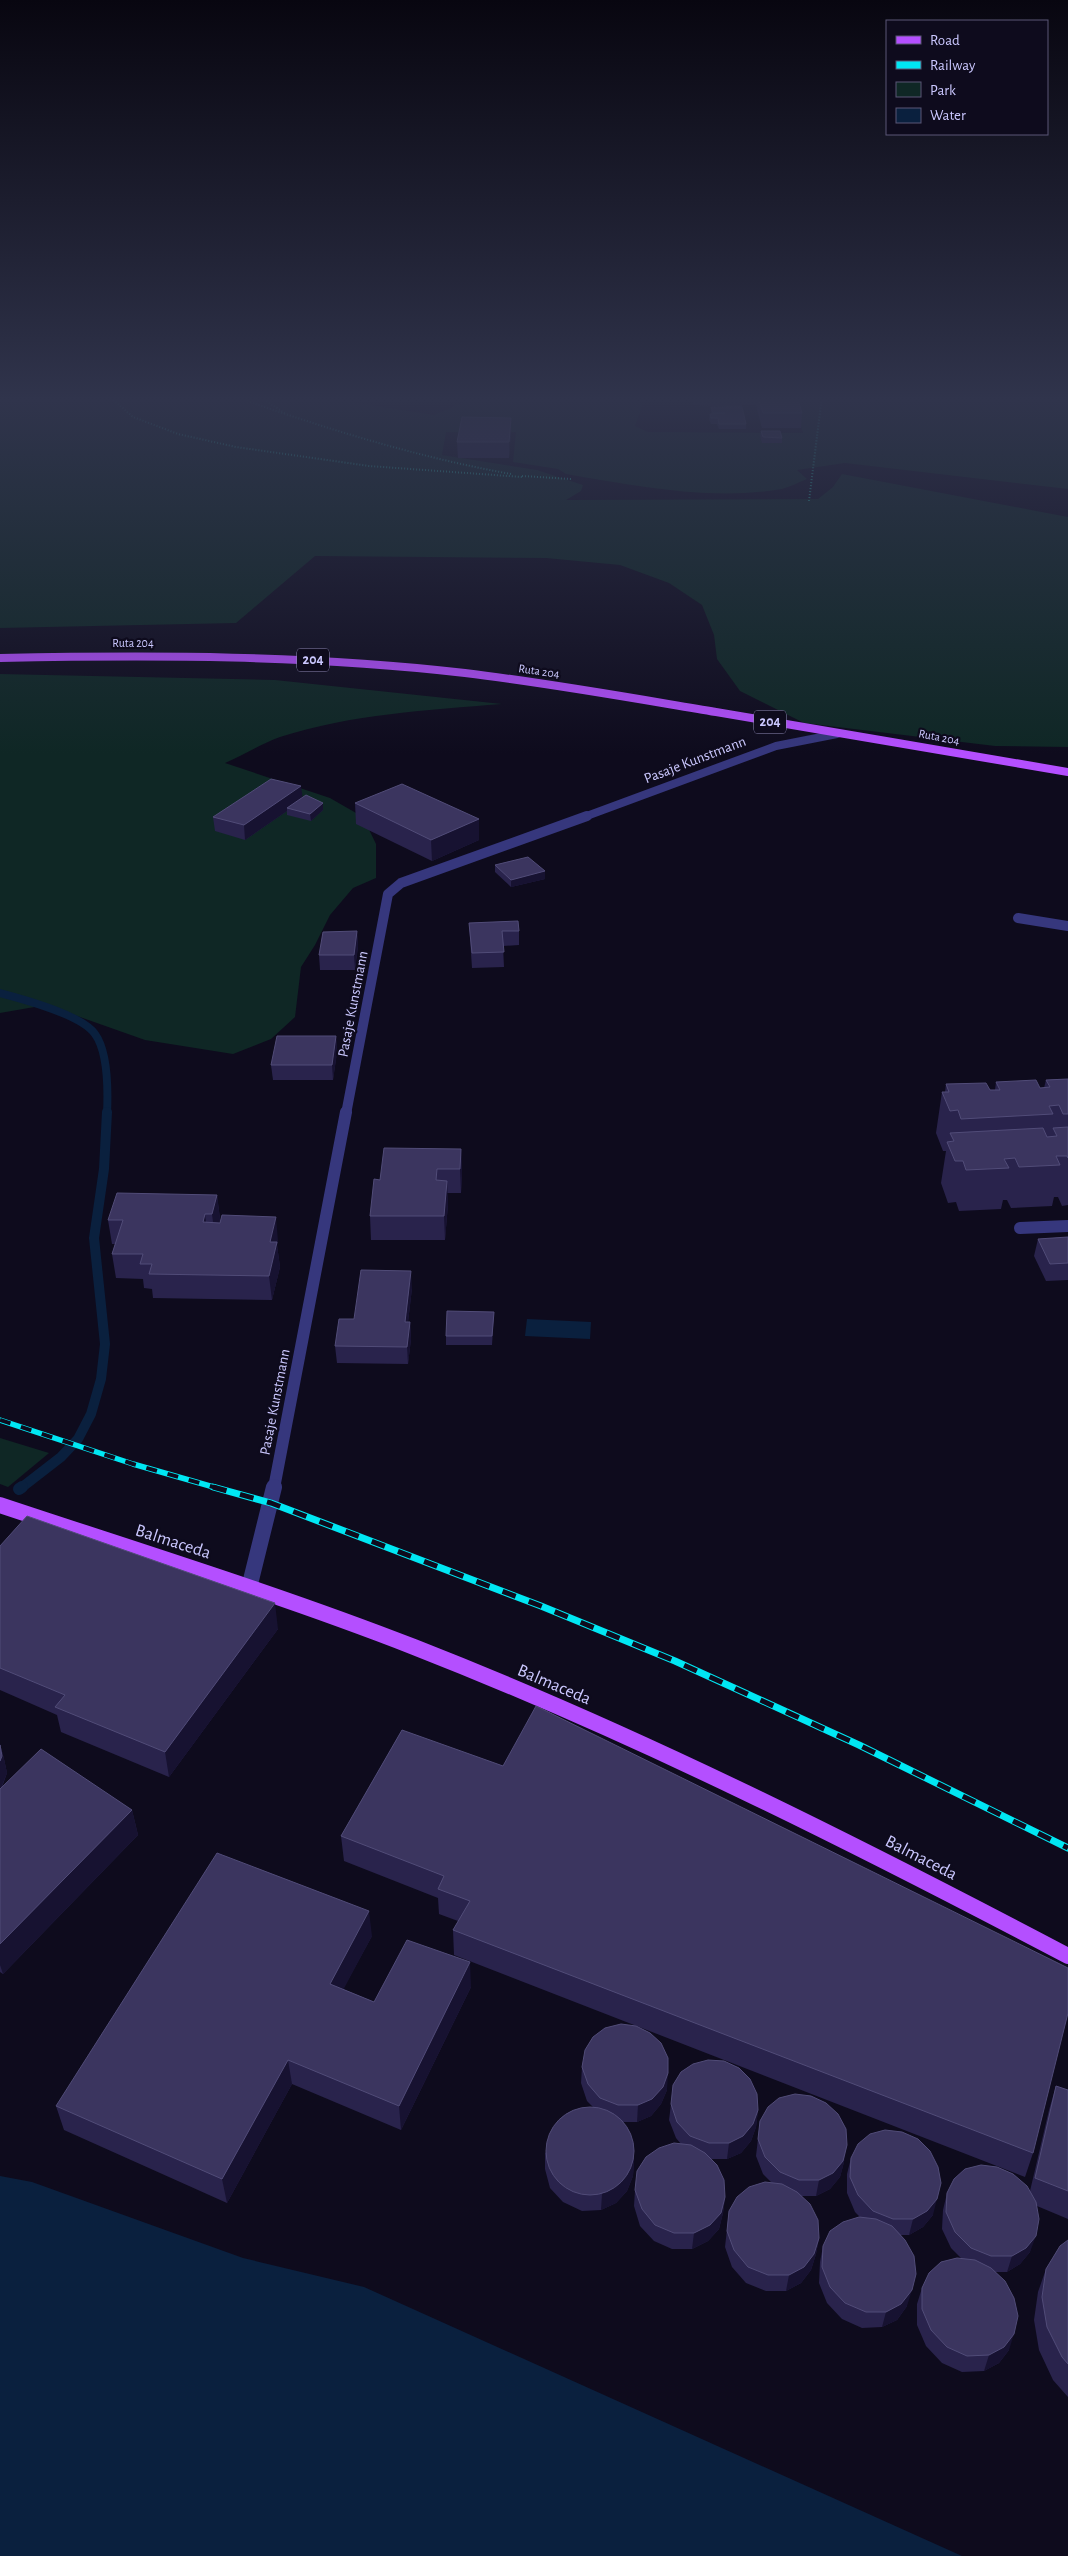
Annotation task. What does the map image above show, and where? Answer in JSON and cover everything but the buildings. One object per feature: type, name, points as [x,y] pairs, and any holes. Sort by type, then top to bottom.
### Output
[{"type":"main road","name":"Ruta 204","points":[[0,658],[197,656],[304,660],[410,668],[571,688],[837,734],[917,745],[1003,763],[1068,772]]},
{"type":"main road","points":[[917,745],[1068,764]]},
{"type":"main road","name":"Balmaceda","points":[[0,1506],[248,1588],[414,1648],[582,1719],[786,1813],[1068,1956]]},
{"type":"street","name":"Pasaje Kunstmann","points":[[248,1588],[271,1503],[388,894],[401,883],[702,775],[750,755],[776,746],[837,734]]},
{"type":"street","points":[[1018,918],[1068,926]]},
{"type":"street","points":[[1020,1228],[1068,1226]]},
{"type":"green space","points":[[0,515],[1059,515],[1068,517],[1068,747],[995,746],[804,723],[740,691],[717,659],[714,635],[702,605],[669,583],[620,565],[546,558],[315,556],[236,623],[0,628]]},
{"type":"green space","points":[[0,674],[275,680],[502,704],[390,714],[335,723],[280,737],[225,763],[330,798],[363,817],[376,844],[376,878],[353,888],[330,915],[315,945],[301,967],[295,1017],[271,1039],[233,1054],[145,1040],[46,1005],[0,1013]]},
{"type":"green space","points":[[0,1438],[49,1453],[8,1487],[0,1484]]},
{"type":"water","points":[[527,1319],[591,1322],[590,1339],[525,1336]]},
{"type":"water","points":[[0,2176],[32,2182],[243,2258],[364,2287],[962,2556],[0,2556]]},
{"type":"waterway","points":[[0,993],[65,1014],[78,1020],[95,1034],[103,1051],[105,1061],[107,1112]]},
{"type":"waterway","points":[[21,1488],[61,1457],[78,1439],[91,1414],[101,1379],[105,1344],[94,1238],[104,1169],[107,1112]]},
{"type":"railway","points":[[0,1420],[133,1464],[217,1488]]},
{"type":"railway","points":[[213,1487],[271,1503],[541,1606],[675,1661],[859,1745],[1068,1848]]}]
